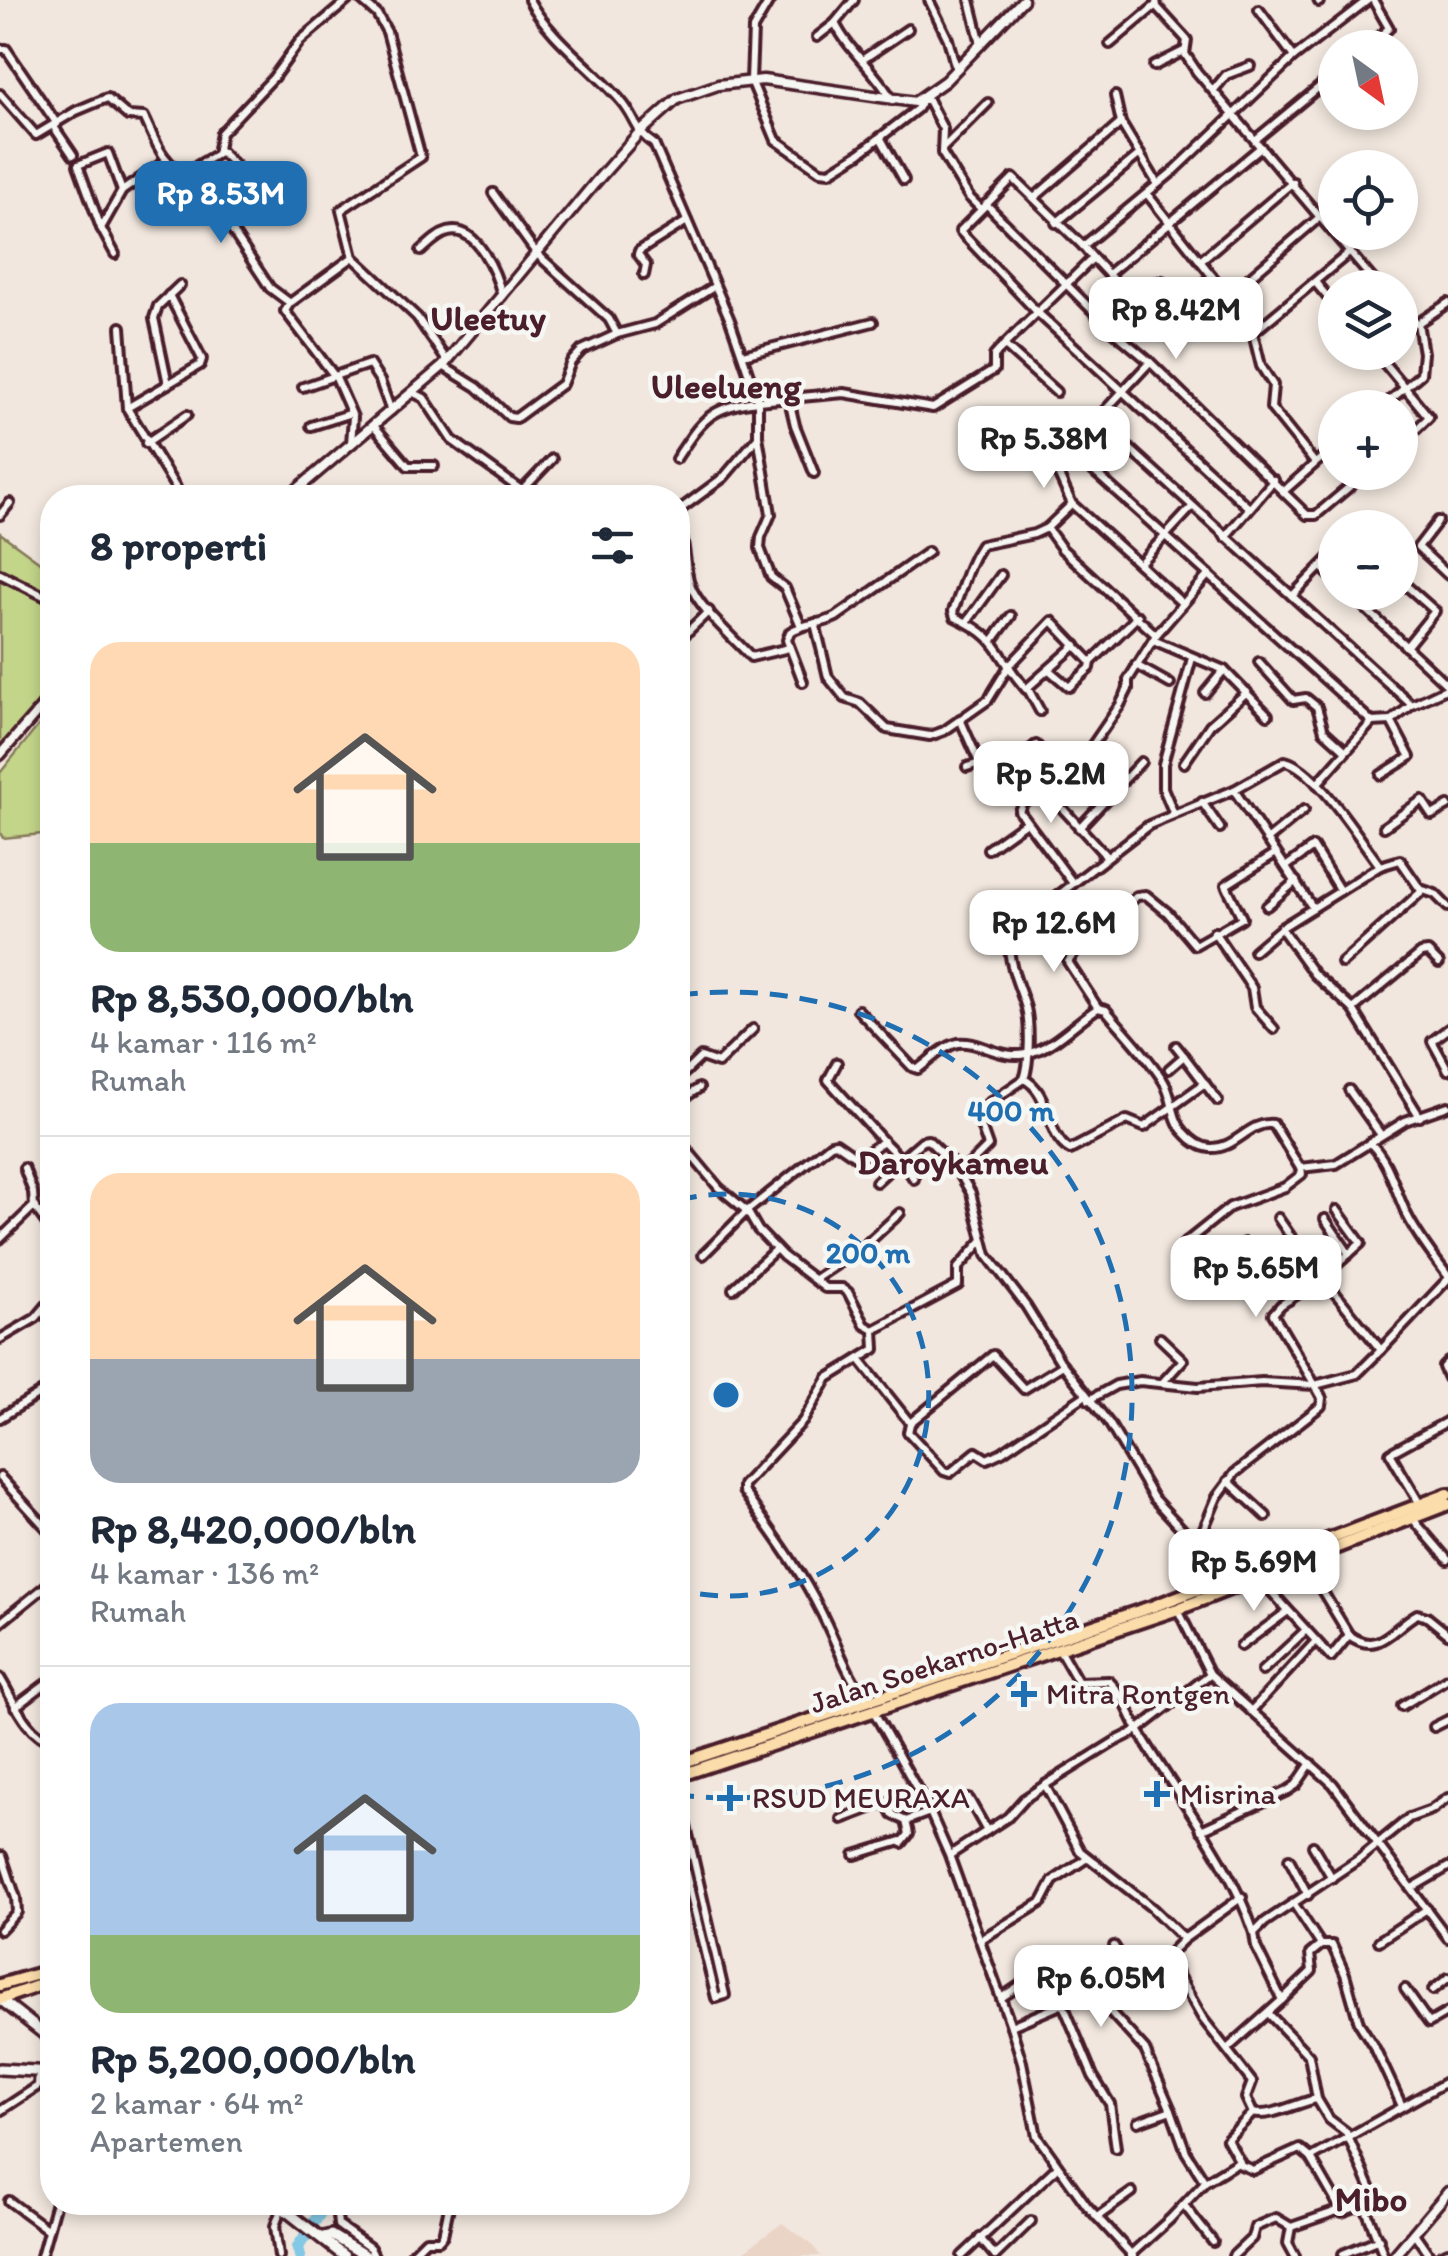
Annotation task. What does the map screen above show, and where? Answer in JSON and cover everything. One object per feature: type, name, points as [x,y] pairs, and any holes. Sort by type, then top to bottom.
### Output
[{"type":"highway","name":"Jalan Soekarno-Hatta","points":[[690,1760],[1059,1649],[1080,1636],[1199,1588],[1448,1494]]},
{"type":"highway","name":"Jalan Soekarno-Hatta","points":[[690,1772],[1080,1636],[1178,1609],[1448,1504]]},
{"type":"highway","points":[[0,1985],[40,1973]]},
{"type":"highway","points":[[0,1999],[40,1986]]},
{"type":"main road","points":[[0,1999],[40,2031]]},
{"type":"main road","points":[[0,2069],[39,2071]]},
{"type":"main road","points":[[292,2215],[344,2256]]},
{"type":"main road","points":[[321,2236],[331,2236],[370,2256]]},
{"type":"street","points":[[0,94],[34,135],[106,98],[128,116],[145,118],[167,160],[185,173],[217,154],[221,133],[273,78],[300,41],[348,0]]},
{"type":"street","points":[[362,0],[377,14],[387,32],[421,158],[342,208],[353,256],[418,318],[445,364],[508,417],[514,418],[562,384],[570,362],[582,350],[655,324],[715,286]]},
{"type":"street","points":[[529,0],[551,32],[630,111],[638,134],[654,144],[743,355],[758,401],[758,436],[771,514],[760,548],[771,576],[786,591],[801,626]]},
{"type":"street","points":[[770,0],[753,30],[752,80],[776,140],[820,171],[830,172],[841,166],[917,110],[917,101]]},
{"type":"street","points":[[816,37],[835,23],[854,0]]},
{"type":"street","points":[[930,0],[948,38],[956,71]]},
{"type":"street","points":[[970,0],[981,45]]},
{"type":"street","points":[[917,101],[956,71],[1023,0]]},
{"type":"street","points":[[1083,246],[1147,194],[1294,57],[1370,0],[1389,26],[1385,30]]},
{"type":"street","points":[[1110,44],[1156,3],[1187,40],[1184,51],[1154,66]]},
{"type":"street","points":[[1259,10],[1294,57]]},
{"type":"street","points":[[835,23],[862,60],[877,73],[893,101]]},
{"type":"street","points":[[862,60],[908,29]]},
{"type":"street","points":[[0,49],[6,50],[72,155]]},
{"type":"street","points":[[1184,51],[1213,91],[1318,212]]},
{"type":"street","points":[[1213,91],[1226,75],[1250,66]]},
{"type":"street","points":[[303,485],[445,364],[638,134],[669,104],[718,85],[752,80],[893,101],[928,100],[944,130],[941,149],[970,197],[1150,362],[1308,515],[1314,516],[1345,490]]},
{"type":"street","points":[[1108,274],[1170,224],[1318,89]]},
{"type":"street","points":[[1115,96],[1121,123],[1158,183]]},
{"type":"street","points":[[941,149],[988,103]]},
{"type":"street","points":[[1034,198],[1121,123]]},
{"type":"street","points":[[880,137],[904,180]]},
{"type":"street","points":[[218,149],[253,182],[229,226],[270,288],[290,303]]},
{"type":"street","points":[[116,254],[101,228],[78,165],[108,153],[122,190]]},
{"type":"street","points":[[1056,223],[1140,154]]},
{"type":"street","points":[[101,228],[122,190],[167,160]]},
{"type":"street","points":[[1136,304],[1083,246],[1011,178],[962,228],[961,233],[1037,312],[1249,508]]},
{"type":"street","points":[[1200,261],[1293,182]]},
{"type":"street","points":[[493,193],[537,254],[609,319],[618,334]]},
{"type":"street","points":[[1147,194],[1254,332],[1261,366],[1273,385],[1271,408],[1315,463]]},
{"type":"street","points":[[1228,296],[1318,219]]},
{"type":"street","points":[[644,275],[646,265],[638,254],[640,251],[687,221]]},
{"type":"street","points":[[421,252],[446,232],[470,236],[498,278],[502,298]]},
{"type":"street","points":[[1254,332],[1350,252],[1365,270]]},
{"type":"street","points":[[351,443],[353,417],[336,378],[286,314],[290,303],[353,256]]},
{"type":"street","points":[[676,459],[704,418],[739,403],[788,396],[852,394],[933,408],[994,370],[994,356],[1093,258]]},
{"type":"street","points":[[1112,330],[1160,280],[1183,302],[1212,276]]},
{"type":"street","points":[[1315,282],[1318,286]]},
{"type":"street","points":[[168,384],[154,318],[158,306],[180,285]]},
{"type":"street","points":[[127,408],[202,363],[169,295]]},
{"type":"street","points":[[1402,390],[1422,370],[1418,323],[1448,303]]},
{"type":"street","points":[[743,355],[873,322]]},
{"type":"street","points":[[121,327],[127,408],[174,485]]},
{"type":"street","points":[[1004,345],[1056,392]]},
{"type":"street","points":[[1150,362],[1070,449],[1056,470],[1072,504],[1183,604]]},
{"type":"street","points":[[303,387],[369,364],[392,412]]},
{"type":"street","points":[[1390,370],[1404,388]]},
{"type":"street","points":[[414,392],[424,398],[448,436],[514,485]]},
{"type":"street","points":[[788,396],[814,472]]},
{"type":"street","points":[[1418,404],[1429,417],[1418,428]]},
{"type":"street","points":[[311,426],[349,414]]},
{"type":"street","points":[[146,442],[187,415]]},
{"type":"street","points":[[1097,419],[1412,705]]},
{"type":"street","points":[[375,427],[408,466],[434,466]]},
{"type":"street","points":[[690,502],[720,480],[758,436]]},
{"type":"street","points":[[1070,449],[1372,722]]},
{"type":"street","points":[[526,485],[552,459]]},
{"type":"street","points":[[1286,490],[1318,460]]},
{"type":"street","points":[[1225,537],[1274,480]]},
{"type":"street","points":[[0,516],[10,503]]},
{"type":"street","points":[[1040,710],[992,640],[953,612],[963,574],[981,544],[1028,536],[1047,528],[1072,504]]},
{"type":"street","points":[[1139,564],[1192,507]]},
{"type":"street","points":[[1438,521],[1418,546],[1448,575]]},
{"type":"street","points":[[1047,528],[1062,549],[1138,616],[1155,637],[1224,670],[1268,715]]},
{"type":"street","points":[[803,682],[788,635],[801,626],[824,623],[850,608],[865,593],[928,552]]},
{"type":"street","points":[[1292,596],[1318,569]]},
{"type":"street","points":[[0,574],[40,594]]},
{"type":"street","points":[[960,719],[979,762],[994,779],[1036,745],[1070,778],[1120,705],[1136,665],[1155,637],[1209,574]]},
{"type":"street","points":[[967,622],[1001,575]]},
{"type":"street","points":[[690,577],[692,589],[751,657],[790,648]]},
{"type":"street","points":[[1406,647],[1436,611],[1418,596]]},
{"type":"street","points":[[690,629],[709,610]]},
{"type":"street","points":[[1316,784],[1372,722],[1391,721],[1448,687],[1367,610]]},
{"type":"street","points":[[992,640],[1011,616]]},
{"type":"street","points":[[1050,670],[1068,688],[1138,616]]},
{"type":"street","points":[[816,623],[828,677],[844,698],[860,703],[887,729],[930,736],[988,700],[1009,666],[1052,622],[1091,662]]},
{"type":"street","points":[[1028,689],[1076,645]]},
{"type":"street","points":[[1174,814],[1162,788],[1162,764],[1192,658]]},
{"type":"street","points":[[1258,662],[1293,700],[1306,698],[1316,706],[1324,730],[1346,750]]},
{"type":"street","points":[[1136,665],[1170,684]]},
{"type":"street","points":[[1204,693],[1224,670]]},
{"type":"street","points":[[1184,764],[1210,724],[1246,692]]},
{"type":"street","points":[[0,754],[40,709]]},
{"type":"street","points":[[1381,775],[1410,757],[1391,721]]},
{"type":"street","points":[[960,1174],[988,1146],[976,1112],[1024,1080],[1028,1016],[1012,964],[1009,935],[1106,856],[1149,825],[1234,790],[1287,761],[1316,784],[1380,866]]},
{"type":"street","points":[[967,767],[979,762]]},
{"type":"street","points":[[1079,828],[1141,762]]},
{"type":"street","points":[[1012,766],[1035,794]]},
{"type":"street","points":[[1060,772],[1020,809],[1072,882]]},
{"type":"street","points":[[1234,790],[1312,908]]},
{"type":"street","points":[[1384,827],[1422,800],[1432,815],[1448,806]]},
{"type":"street","points":[[1202,802],[1220,828]]},
{"type":"street","points":[[1063,809],[1106,856]]},
{"type":"street","points":[[1267,840],[1304,810]]},
{"type":"street","points":[[988,850],[1026,822]]},
{"type":"street","points":[[1287,866],[1313,847],[1340,890]]},
{"type":"street","points":[[1186,1242],[1230,1206],[1292,1184],[1302,1174],[1300,1168],[1273,1124],[1260,1124],[1227,1144],[1208,1148],[1185,1134],[1157,1072],[1106,1010],[1098,1008],[1068,962],[1082,941],[1144,894],[1168,914],[1192,945],[1243,916],[1226,888],[1228,883],[1276,853]]},
{"type":"street","points":[[1254,951],[1281,928],[1340,890],[1380,866],[1400,860],[1422,890],[1435,894],[1448,907]]},
{"type":"street","points":[[1267,906],[1297,880]]},
{"type":"street","points":[[1435,894],[1448,888]]},
{"type":"street","points":[[1342,963],[1422,890]]},
{"type":"street","points":[[1046,902],[1082,941]]},
{"type":"street","points":[[1281,928],[1314,974],[1352,1010],[1420,1118]]},
{"type":"street","points":[[1214,932],[1252,988],[1255,1006],[1274,1030]]},
{"type":"street","points":[[1352,1010],[1421,953],[1428,952],[1439,963]]},
{"type":"street","points":[[858,1010],[915,1068],[959,1043],[999,1053],[1028,1054],[1058,1040],[1098,1008]]},
{"type":"street","points":[[690,1068],[701,1057],[717,1064],[753,1029]]},
{"type":"street","points":[[1448,1030],[1432,1042],[1448,1070]]},
{"type":"street","points":[[1176,1046],[1218,1101]]},
{"type":"street","points":[[1169,1069],[1184,1056]]},
{"type":"street","points":[[837,1063],[828,1080],[901,1159],[914,1179]]},
{"type":"street","points":[[1024,1080],[1036,1089],[1059,1139],[1070,1150],[1127,1120],[1144,1126],[1205,1083]]},
{"type":"street","points":[[690,1094],[700,1088]]},
{"type":"street","points":[[1349,1090],[1380,1135]]},
{"type":"street","points":[[1300,1168],[1336,1164],[1405,1121],[1448,1106]]},
{"type":"street","points":[[876,1182],[927,1139],[960,1174],[971,1194],[987,1255],[1026,1306],[1063,1365],[1109,1423],[1154,1499],[1197,1544]]},
{"type":"street","points":[[703,1255],[747,1210],[831,1144],[859,1158],[883,1141]]},
{"type":"street","points":[[1063,1365],[1024,1388],[993,1354],[910,1424],[908,1432],[944,1472],[950,1473],[976,1452],[988,1459],[1087,1398],[1116,1385],[1140,1381],[1198,1387],[1262,1382],[1315,1385],[1357,1374],[1447,1282],[1370,1143]]},
{"type":"street","points":[[690,1153],[719,1188],[747,1210],[758,1230],[776,1249],[825,1288],[845,1289],[867,1328],[874,1330],[958,1285],[958,1268],[983,1240]]},
{"type":"street","points":[[0,1239],[34,1206],[35,1198],[24,1168]]},
{"type":"street","points":[[34,1206],[40,1214]]},
{"type":"street","points":[[1199,1588],[1197,1544],[1228,1481],[1318,1410],[1322,1398],[1273,1314],[1361,1244],[1337,1210]]},
{"type":"street","points":[[815,1279],[864,1247],[900,1213]]},
{"type":"street","points":[[1278,1218],[1381,1350]]},
{"type":"street","points":[[1325,1219],[1350,1254]]},
{"type":"street","points":[[1244,1243],[1289,1300]]},
{"type":"street","points":[[1243,1286],[1298,1247]]},
{"type":"street","points":[[734,1289],[776,1249]]},
{"type":"street","points":[[0,1340],[40,1313]]},
{"type":"street","points":[[874,1330],[876,1348],[828,1378],[812,1409],[743,1485],[742,1492],[774,1531],[810,1592],[833,1644],[930,1812],[1012,2026],[1034,2130],[1056,2167],[1132,2255],[1205,2182],[1241,2164]]},
{"type":"street","points":[[1160,1338],[1183,1360],[1162,1383]]},
{"type":"street","points":[[858,1359],[910,1424]]},
{"type":"street","points":[[1448,1362],[1443,1367],[1448,1378]]},
{"type":"street","points":[[0,1418],[40,1393]]},
{"type":"street","points":[[1420,1504],[1390,1454],[1448,1421]]},
{"type":"street","points":[[1,1479],[40,1519]]},
{"type":"street","points":[[1228,1481],[1266,1516]]},
{"type":"street","points":[[1411,1518],[1448,1560]]},
{"type":"street","points":[[1302,1558],[1349,1635],[1362,1644],[1376,1644],[1417,1614],[1448,1634]]},
{"type":"street","points":[[1256,1576],[1332,1657],[1349,1635]]},
{"type":"street","points":[[0,1623],[40,1591]]},
{"type":"street","points":[[1178,1609],[1210,1674],[1333,1784],[1448,1938]]},
{"type":"street","points":[[1242,1646],[1288,1611]]},
{"type":"street","points":[[1262,1671],[1306,1630]]},
{"type":"street","points":[[1251,1711],[1316,1641]]},
{"type":"street","points":[[1059,1649],[1078,1682],[1100,1679],[1113,1684],[1122,1694],[1138,1730],[1242,1897],[1256,1947],[1282,2000]]},
{"type":"street","points":[[950,1856],[1045,1785],[1138,1730],[1210,1674]]},
{"type":"street","points":[[0,1678],[15,1707],[40,1738]]},
{"type":"street","points":[[1402,1706],[1448,1678]]},
{"type":"street","points":[[15,1707],[40,1688]]},
{"type":"street","points":[[1434,1727],[1448,1720]]},
{"type":"street","points":[[1201,1830],[1287,1791],[1296,1785],[1310,1763]]},
{"type":"street","points":[[1045,1785],[1087,1858],[1102,1866],[1184,1939]]},
{"type":"street","points":[[1254,1934],[1264,1922],[1378,1845],[1408,1818],[1431,1810],[1448,1798]]},
{"type":"street","points":[[969,1800],[987,1831]]},
{"type":"street","points":[[842,1819],[885,1802],[895,1817],[906,1821],[930,1812]]},
{"type":"street","points":[[856,1855],[901,1842],[909,1834],[906,1821]]},
{"type":"street","points":[[690,1843],[725,1994],[716,1998],[690,1891]]},
{"type":"street","points":[[1313,1846],[1332,1878]]},
{"type":"street","points":[[0,1930],[17,1912],[2,1856]]},
{"type":"street","points":[[980,1940],[1042,1902],[1053,1881],[1087,1858]]},
{"type":"street","points":[[1289,1859],[1308,1894]]},
{"type":"street","points":[[1412,1888],[1448,1867]]},
{"type":"street","points":[[1242,1897],[1167,1956],[1203,2019],[1252,2082],[1246,2099],[1253,2113]]},
{"type":"street","points":[[1294,1904],[1321,1945]]},
{"type":"street","points":[[1379,1941],[1427,1910]]},
{"type":"street","points":[[1227,2048],[1312,1971],[1310,1954],[1321,1945],[1332,1945],[1345,1974],[1358,2023],[1376,2050],[1402,2106]]},
{"type":"street","points":[[1114,1946],[1130,1972],[1134,1988],[1170,1965]]},
{"type":"street","points":[[1002,1998],[1041,1971]]},
{"type":"street","points":[[1433,1990],[1448,1978]]},
{"type":"street","points":[[1012,2026],[1064,2004],[1087,1982],[1094,1982],[1106,2007],[1145,2050],[1186,2152],[1205,2182]]},
{"type":"street","points":[[1405,1988],[1429,2023],[1448,2012]]},
{"type":"street","points":[[1064,2004],[1092,2076],[1110,2104],[1116,2148]]},
{"type":"street","points":[[1269,2014],[1309,2056],[1317,2099],[1329,2119],[1344,2129],[1373,2194],[1364,2204],[1345,2212],[1340,2210],[1291,2227]]},
{"type":"street","points":[[0,2111],[38,2086],[39,2071]]},
{"type":"street","points":[[1312,2158],[1448,2081]]},
{"type":"street","points":[[1253,2113],[1264,2115],[1317,2099]]},
{"type":"street","points":[[1138,2122],[1172,2110]]},
{"type":"street","points":[[1253,2113],[1227,2138],[1241,2164],[1252,2170],[1300,2150],[1312,2158],[1340,2210]]},
{"type":"street","points":[[962,2256],[1056,2167]]},
{"type":"street","points":[[1097,2217],[1132,2192]]},
{"type":"street","points":[[1394,2256],[1448,2192]]},
{"type":"street","points":[[9,2201],[48,2230]]},
{"type":"street","points":[[1364,2204],[1384,2256]]},
{"type":"street","points":[[1184,2206],[1213,2242]]},
{"type":"street","points":[[41,2256],[52,2215]]},
{"type":"street","points":[[278,2215],[275,2226],[279,2256]]},
{"type":"street","points":[[338,2215],[338,2225],[370,2248],[370,2256]]},
{"type":"street","points":[[410,2256],[426,2240],[439,2240],[447,2215]]},
{"type":"street","points":[[1233,2256],[1259,2225],[1278,2217],[1291,2227]]},
{"type":"street","points":[[980,2238],[995,2256],[1031,2221]]},
{"type":"street","points":[[1291,2227],[1288,2243],[1296,2256]]},
{"type":"street","points":[[1414,2232],[1430,2256]]},
{"type":"street","points":[[1343,2254],[1379,2239]]},
{"type":"street","points":[[1440,2256],[1448,2252]]},
{"type":"shaded area","points":[[782,2223],[821,2256],[738,2256]]},
{"type":"green space","points":[[0,533],[40,562],[40,700],[0,750]]},
{"type":"green space","points":[[40,724],[40,834],[3,838],[0,773]]},
{"type":"waterway","points":[[300,2256],[298,2247],[319,2215]]},
{"type":"place","name":"Mitra Rontgen","points":[[1024,1694]]},
{"type":"place","name":"Misrina","points":[[1157,1794]]},
{"type":"place","name":"RSUD MEURAXA","points":[[730,1798]]},
{"type":"district","name":"Uleetuy","points":[[488,318]]},
{"type":"district","name":"Uleelueng","points":[[726,386]]},
{"type":"district","name":"Daroykameu","points":[[953,1162]]},
{"type":"district","name":"Mibo","points":[[1371,2199]]}]
